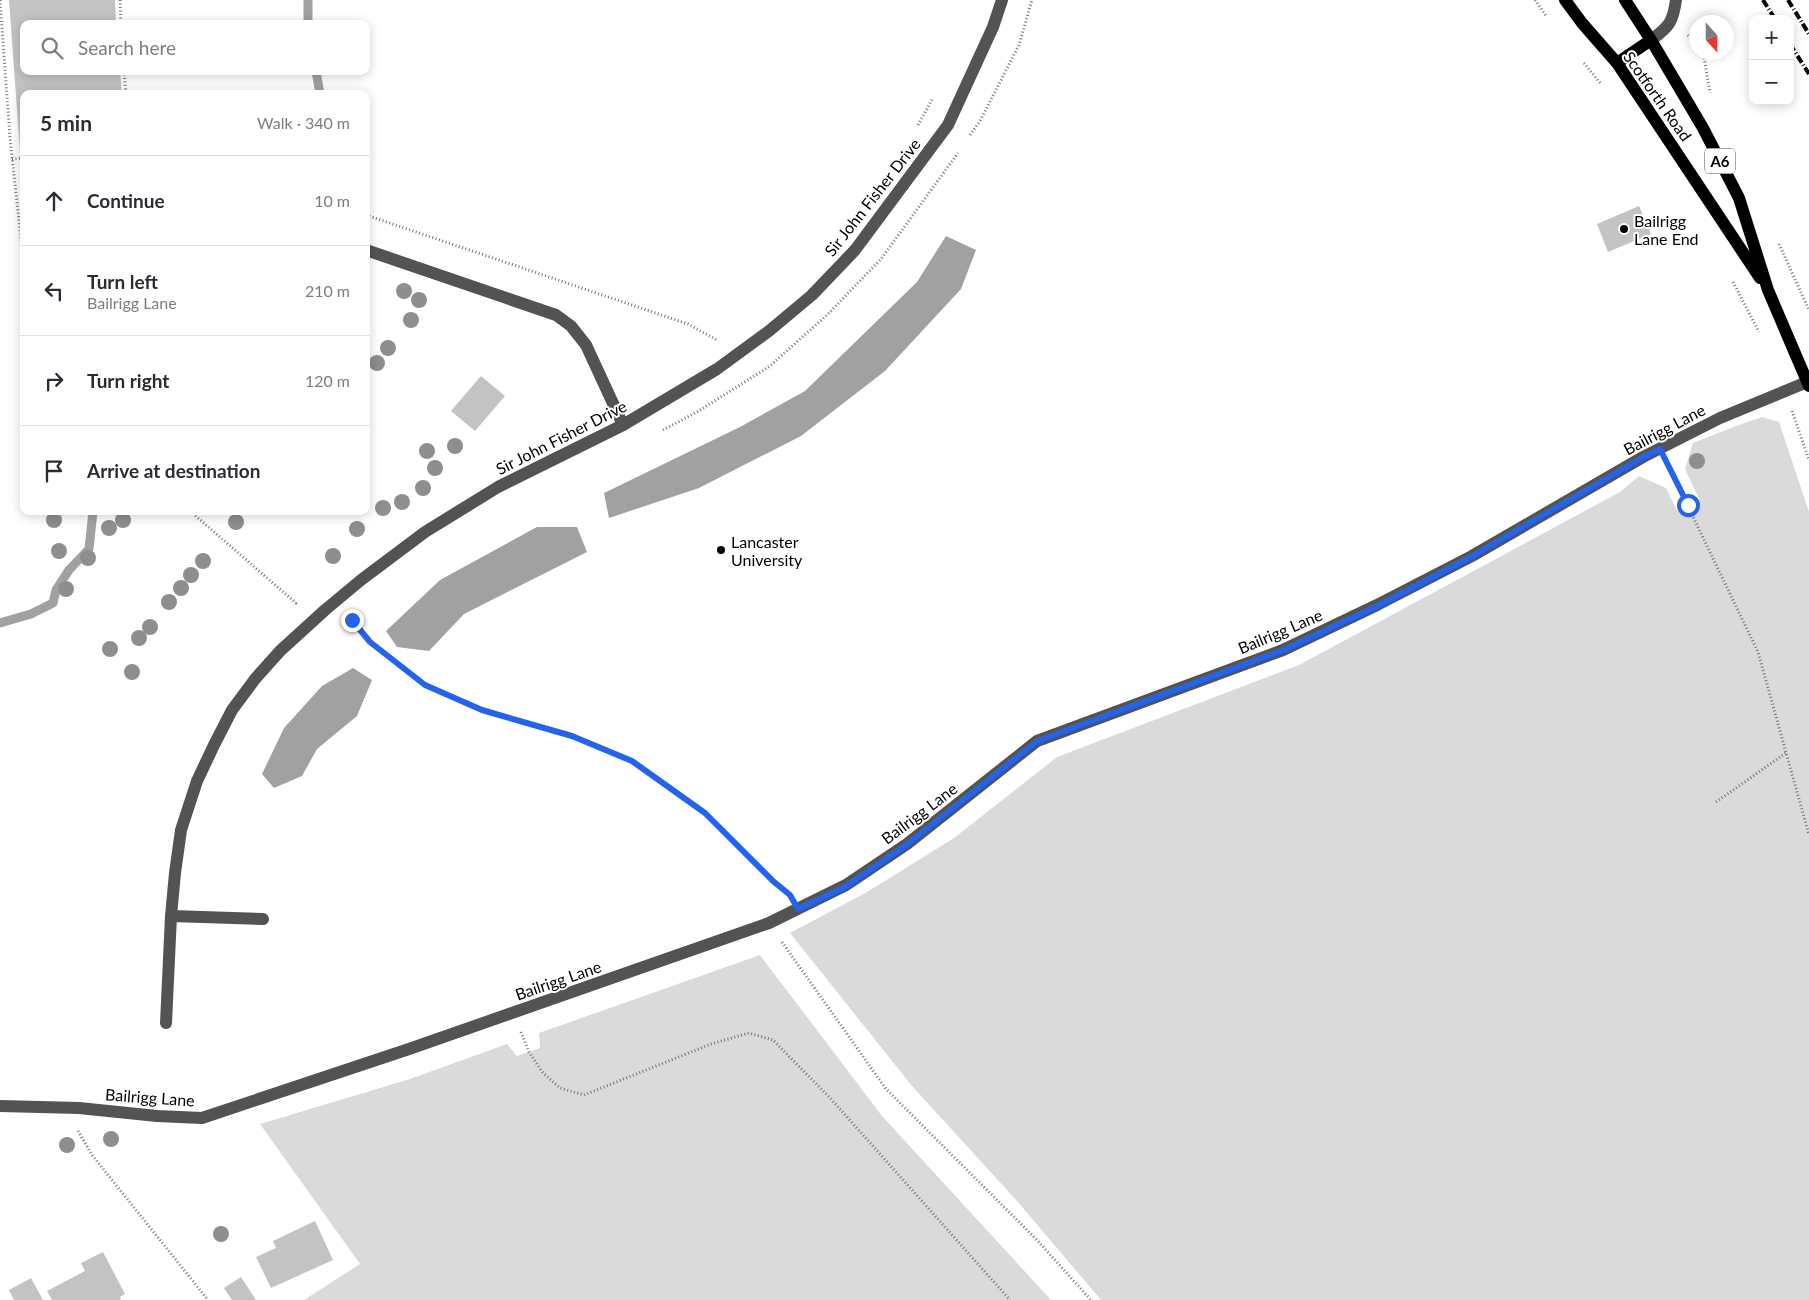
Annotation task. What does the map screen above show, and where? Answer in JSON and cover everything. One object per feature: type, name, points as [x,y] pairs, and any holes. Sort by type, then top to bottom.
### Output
[{"type":"main road","name":"Scotforth Road","points":[[1565,0],[1582,23],[1617,63],[1768,290]]},
{"type":"main road","name":"Scotforth Road","points":[[1625,0],[1703,128],[1739,198],[1768,290],[1808,384]]},
{"type":"main road","points":[[1617,63],[1651,40]]},
{"type":"street","name":"Sir John Fisher Drive","points":[[166,1023],[171,916],[181,830],[197,781],[214,745],[232,710],[255,679],[280,651],[313,620],[361,580],[425,532],[498,488],[623,425],[717,369],[769,331],[812,295],[855,250],[948,125],[994,26],[1002,0]]},
{"type":"street","points":[[1651,40],[1670,24],[1674,15],[1676,0]]},
{"type":"street","points":[[370,251],[556,314],[571,326],[586,345],[623,425]]},
{"type":"street","name":"Bailrigg Lane","points":[[0,1106],[79,1108],[157,1116],[202,1118],[409,1049],[769,923],[846,886],[907,844],[1037,741],[1283,650],[1377,606],[1472,556],[1643,457],[1720,418],[1808,384]]},
{"type":"street","points":[[171,916],[262,919]]},
{"type":"path","points":[[0,0],[12,159],[20,232]]},
{"type":"path","points":[[120,0],[121,20]]},
{"type":"path","points":[[124,75],[126,90]]},
{"type":"path","points":[[913,132],[937,92]]},
{"type":"path","points":[[12,159],[20,158]]},
{"type":"path","points":[[370,216],[688,324],[717,340]]},
{"type":"path","points":[[1786,258],[1809,310]]},
{"type":"path","points":[[711,344],[725,334]]},
{"type":"path","points":[[1797,425],[1809,460]]},
{"type":"path","points":[[1660,449],[1758,652],[1809,835]]},
{"type":"path","points":[[195,515],[296,603],[303,597]]},
{"type":"path","points":[[341,629],[352,620],[370,642],[425,685],[482,710],[572,736],[632,761],[705,813],[773,881],[790,895],[798,909]]},
{"type":"path","points":[[1716,802],[1786,754]]},
{"type":"path","points":[[769,923],[886,1088],[1037,1240],[1091,1300]]},
{"type":"path","points":[[514,1012],[529,1052],[543,1073],[560,1088],[584,1095],[711,1044],[749,1034],[774,1040],[831,1099],[1010,1300]]},
{"type":"path","points":[[79,1108],[78,1131],[92,1155],[208,1300]]},
{"type":"shaded area","points":[[946,236],[976,250],[961,289],[885,371],[801,436],[699,488],[609,518],[604,493],[740,427],[805,391],[917,282]]},
{"type":"shaded area","points":[[1762,417],[1779,422],[1809,512],[1809,1300],[1101,1300],[1017,1201],[912,1086],[790,933],[867,892],[954,838],[1057,757],[1299,665],[1620,492],[1639,476],[1666,488],[1677,511],[1699,499],[1685,469],[1693,443]]},
{"type":"shaded area","points":[[537,527],[577,527],[587,552],[464,614],[429,651],[397,647],[386,631],[440,580]]},
{"type":"shaded area","points":[[353,668],[372,680],[357,716],[317,749],[302,776],[274,788],[262,774],[284,728],[322,686]]},
{"type":"shaded area","points":[[760,955],[882,1116],[1051,1300],[304,1300],[360,1264],[260,1124],[410,1079],[507,1044],[517,1056],[540,1048],[539,1033]]},
{"type":"building","points":[[9,0],[115,0],[116,20],[20,20],[20,75],[120,75],[122,90],[20,90],[20,151]]},
{"type":"building","name":"Bailrigg Lane End","points":[[1639,206],[1651,234],[1608,252],[1597,224]]},
{"type":"building","points":[[481,376],[505,396],[475,431],[451,411]]},
{"type":"building","points":[[315,1221],[333,1260],[271,1288],[256,1257],[276,1248],[273,1241]]},
{"type":"building","points":[[103,1252],[125,1294],[120,1297],[121,1300],[52,1300],[47,1291],[85,1271],[81,1263]]},
{"type":"building","points":[[241,1277],[256,1300],[232,1300],[224,1288]]},
{"type":"building","points":[[31,1278],[43,1300],[14,1300],[9,1290]]},
{"type":"waterway","points":[[308,0],[308,20]]},
{"type":"waterway","points":[[317,75],[319,90]]},
{"type":"waterway","points":[[0,623],[31,614],[53,603],[56,590],[69,570],[89,549],[93,515]]},
{"type":"railway","points":[[1763,0],[1772,15]]},
{"type":"railway","points":[[1788,0],[1809,34]]},
{"type":"railway","points":[[1794,50],[1809,74]]},
{"type":"place","name":"Bailrigg Lane End","points":[[1624,229]]},
{"type":"place","name":"Lancaster University","points":[[721,550]]},
{"type":"route","points":[[352,620],[370,642],[425,685],[482,710],[572,736],[632,761],[705,813],[773,881],[790,895],[798,909],[846,886],[907,844],[1037,741],[1283,650],[1377,606],[1472,556],[1660,449],[1688,505]]}]
